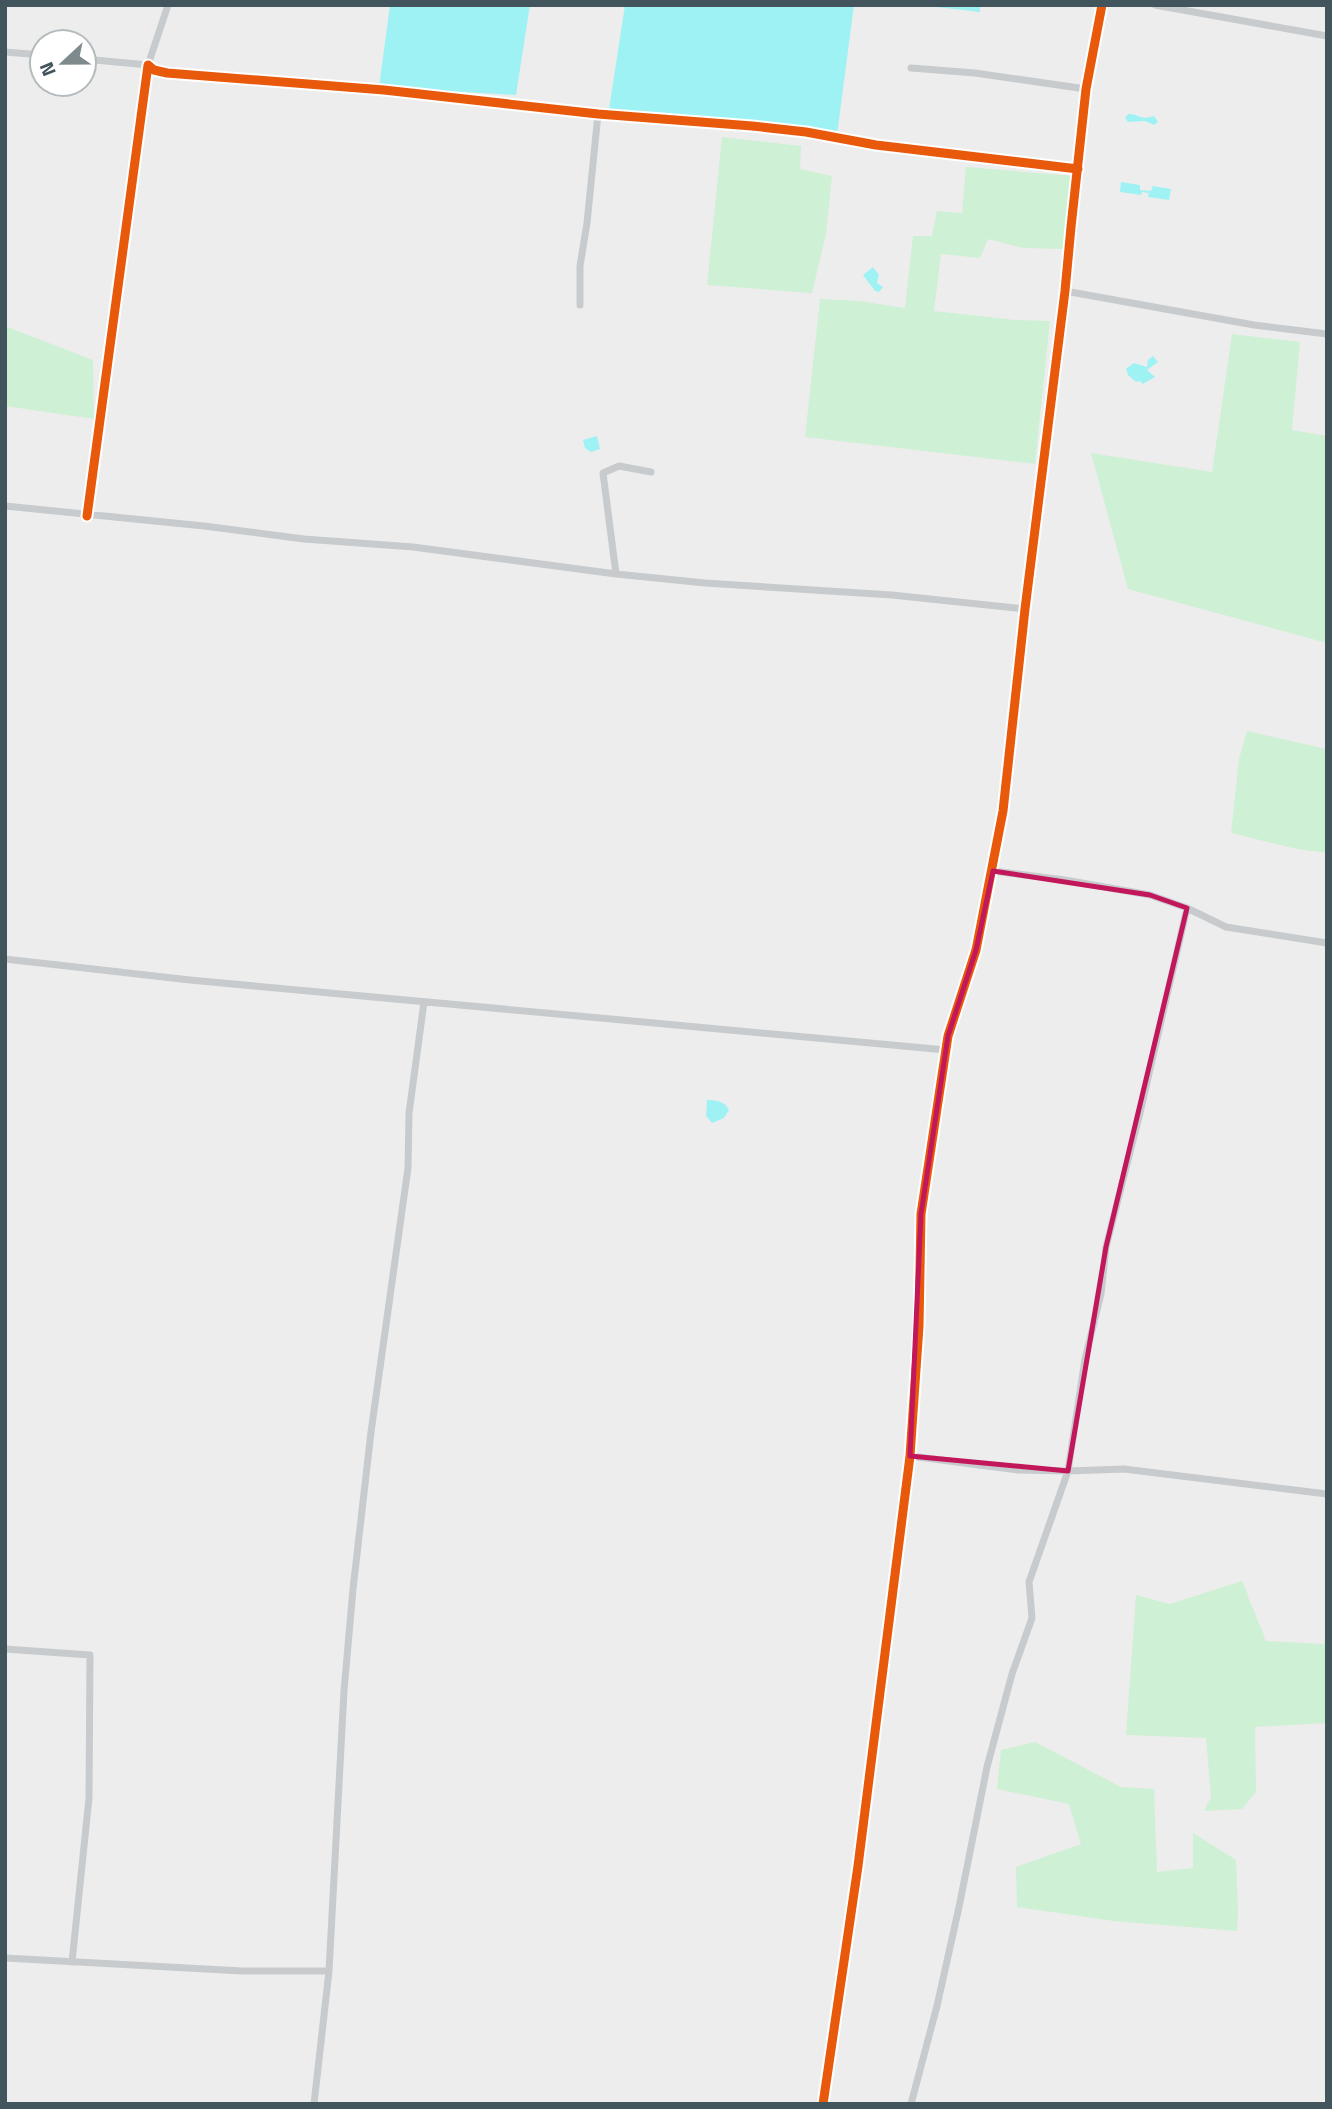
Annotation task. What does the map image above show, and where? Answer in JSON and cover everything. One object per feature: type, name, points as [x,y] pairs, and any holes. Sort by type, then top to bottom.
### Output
[{"type":"street","points":[[87,516],[148,65],[168,5]]},
{"type":"street","points":[[823,2104],[858,1866],[910,1456],[919,1326],[921,1214],[948,1036],[976,950],[1003,811],[1065,291],[1086,89],[1102,5]]},
{"type":"street","points":[[1155,5],[1327,36]]},
{"type":"street","points":[[5,52],[28,54]]},
{"type":"street","points":[[98,60],[148,65],[154,70],[167,73],[384,90],[598,114],[752,126],[806,132],[876,145],[1078,169]]},
{"type":"street","points":[[911,68],[988,75],[1086,89]]},
{"type":"street","points":[[580,305],[580,266],[598,114]]},
{"type":"street","points":[[1065,291],[1254,325],[1327,334]]},
{"type":"street","points":[[616,574],[603,473],[619,466],[651,472]]},
{"type":"street","points":[[5,506],[204,526],[304,540],[413,547],[705,583],[904,596],[1026,609]]},
{"type":"street","points":[[993,871],[1150,895],[1187,908],[1226,927],[1327,943]]},
{"type":"street","points":[[911,2104],[957,1919],[987,1768],[1012,1674],[1032,1618],[1030,1582],[1068,1471],[1085,1359],[1101,1294],[1106,1247],[1187,908]]},
{"type":"street","points":[[5,959],[190,980],[946,1050]]},
{"type":"street","points":[[314,2104],[329,1971],[344,1691],[353,1589],[371,1432],[408,1167],[410,1113],[424,1002]]},
{"type":"street","points":[[910,1456],[1018,1470],[1124,1469],[1327,1494]]},
{"type":"street","points":[[5,1649],[90,1655],[89,1798],[72,1962]]},
{"type":"street","points":[[5,1958],[242,1971],[329,1971]]},
{"type":"highlighted area","points":[[993,871],[1150,895],[1187,908],[1106,1247],[1068,1471],[910,1456],[921,1214],[948,1036],[976,950]]},
{"type":"green space","points":[[722,137],[801,146],[800,169],[832,176],[826,234],[812,293],[707,285]]},
{"type":"green space","points":[[966,167],[1074,176],[1063,249],[1023,248],[988,239],[980,258],[941,254],[934,311],[1050,321],[1035,464],[805,437],[820,299],[859,301],[905,308],[913,236],[932,236],[937,211],[962,213]]},
{"type":"green space","points":[[5,326],[93,360],[94,419],[5,406]]},
{"type":"green space","points":[[1232,334],[1300,342],[1292,430],[1327,436],[1327,643],[1128,589],[1091,453],[1212,472]]},
{"type":"green space","points":[[1247,731],[1327,749],[1327,853],[1297,849],[1231,833],[1239,759]]},
{"type":"green space","points":[[1242,1581],[1266,1641],[1324,1644],[1327,1625],[1327,1723],[1255,1727],[1256,1792],[1242,1809],[1204,1811],[1211,1797],[1206,1738],[1126,1735],[1136,1595],[1170,1604]]},
{"type":"green space","points":[[1035,1742],[1121,1787],[1154,1789],[1157,1872],[1193,1868],[1193,1833],[1236,1860],[1237,1931],[1114,1921],[1017,1907],[1016,1867],[1081,1844],[1069,1804],[997,1789],[1001,1750]]},
{"type":"water","points":[[390,5],[530,5],[516,95],[379,87]]},
{"type":"water","points":[[625,5],[854,5],[837,135],[609,109]]},
{"type":"water","points":[[918,5],[980,5],[980,12]]},
{"type":"water","points":[[1128,114],[1145,118],[1154,116],[1158,122],[1154,125],[1145,121],[1128,122],[1125,118]]},
{"type":"water","points":[[1121,182],[1140,185],[1140,190],[1151,191],[1153,186],[1171,189],[1169,200],[1148,197],[1149,193],[1142,192],[1141,195],[1120,192]]},
{"type":"water","points":[[873,267],[879,275],[877,283],[883,287],[879,292],[875,291],[863,275]]},
{"type":"water","points":[[1153,356],[1158,362],[1147,370],[1155,377],[1143,384],[1128,375],[1126,369],[1134,363],[1147,367],[1148,360]]},
{"type":"water","points":[[597,436],[600,449],[591,452],[585,448],[583,440]]},
{"type":"water","points":[[707,1100],[725,1105],[729,1110],[724,1118],[712,1123],[706,1116]]},
{"type":"cycle path","points":[[823,2104],[858,1866],[910,1456],[919,1326],[921,1214],[948,1036],[976,950],[1003,811],[1065,291],[1086,89],[1102,5]]},
{"type":"cycle path","points":[[87,516],[148,65],[154,70],[167,73],[384,90],[598,114],[806,132],[876,145],[1078,169]]}]
